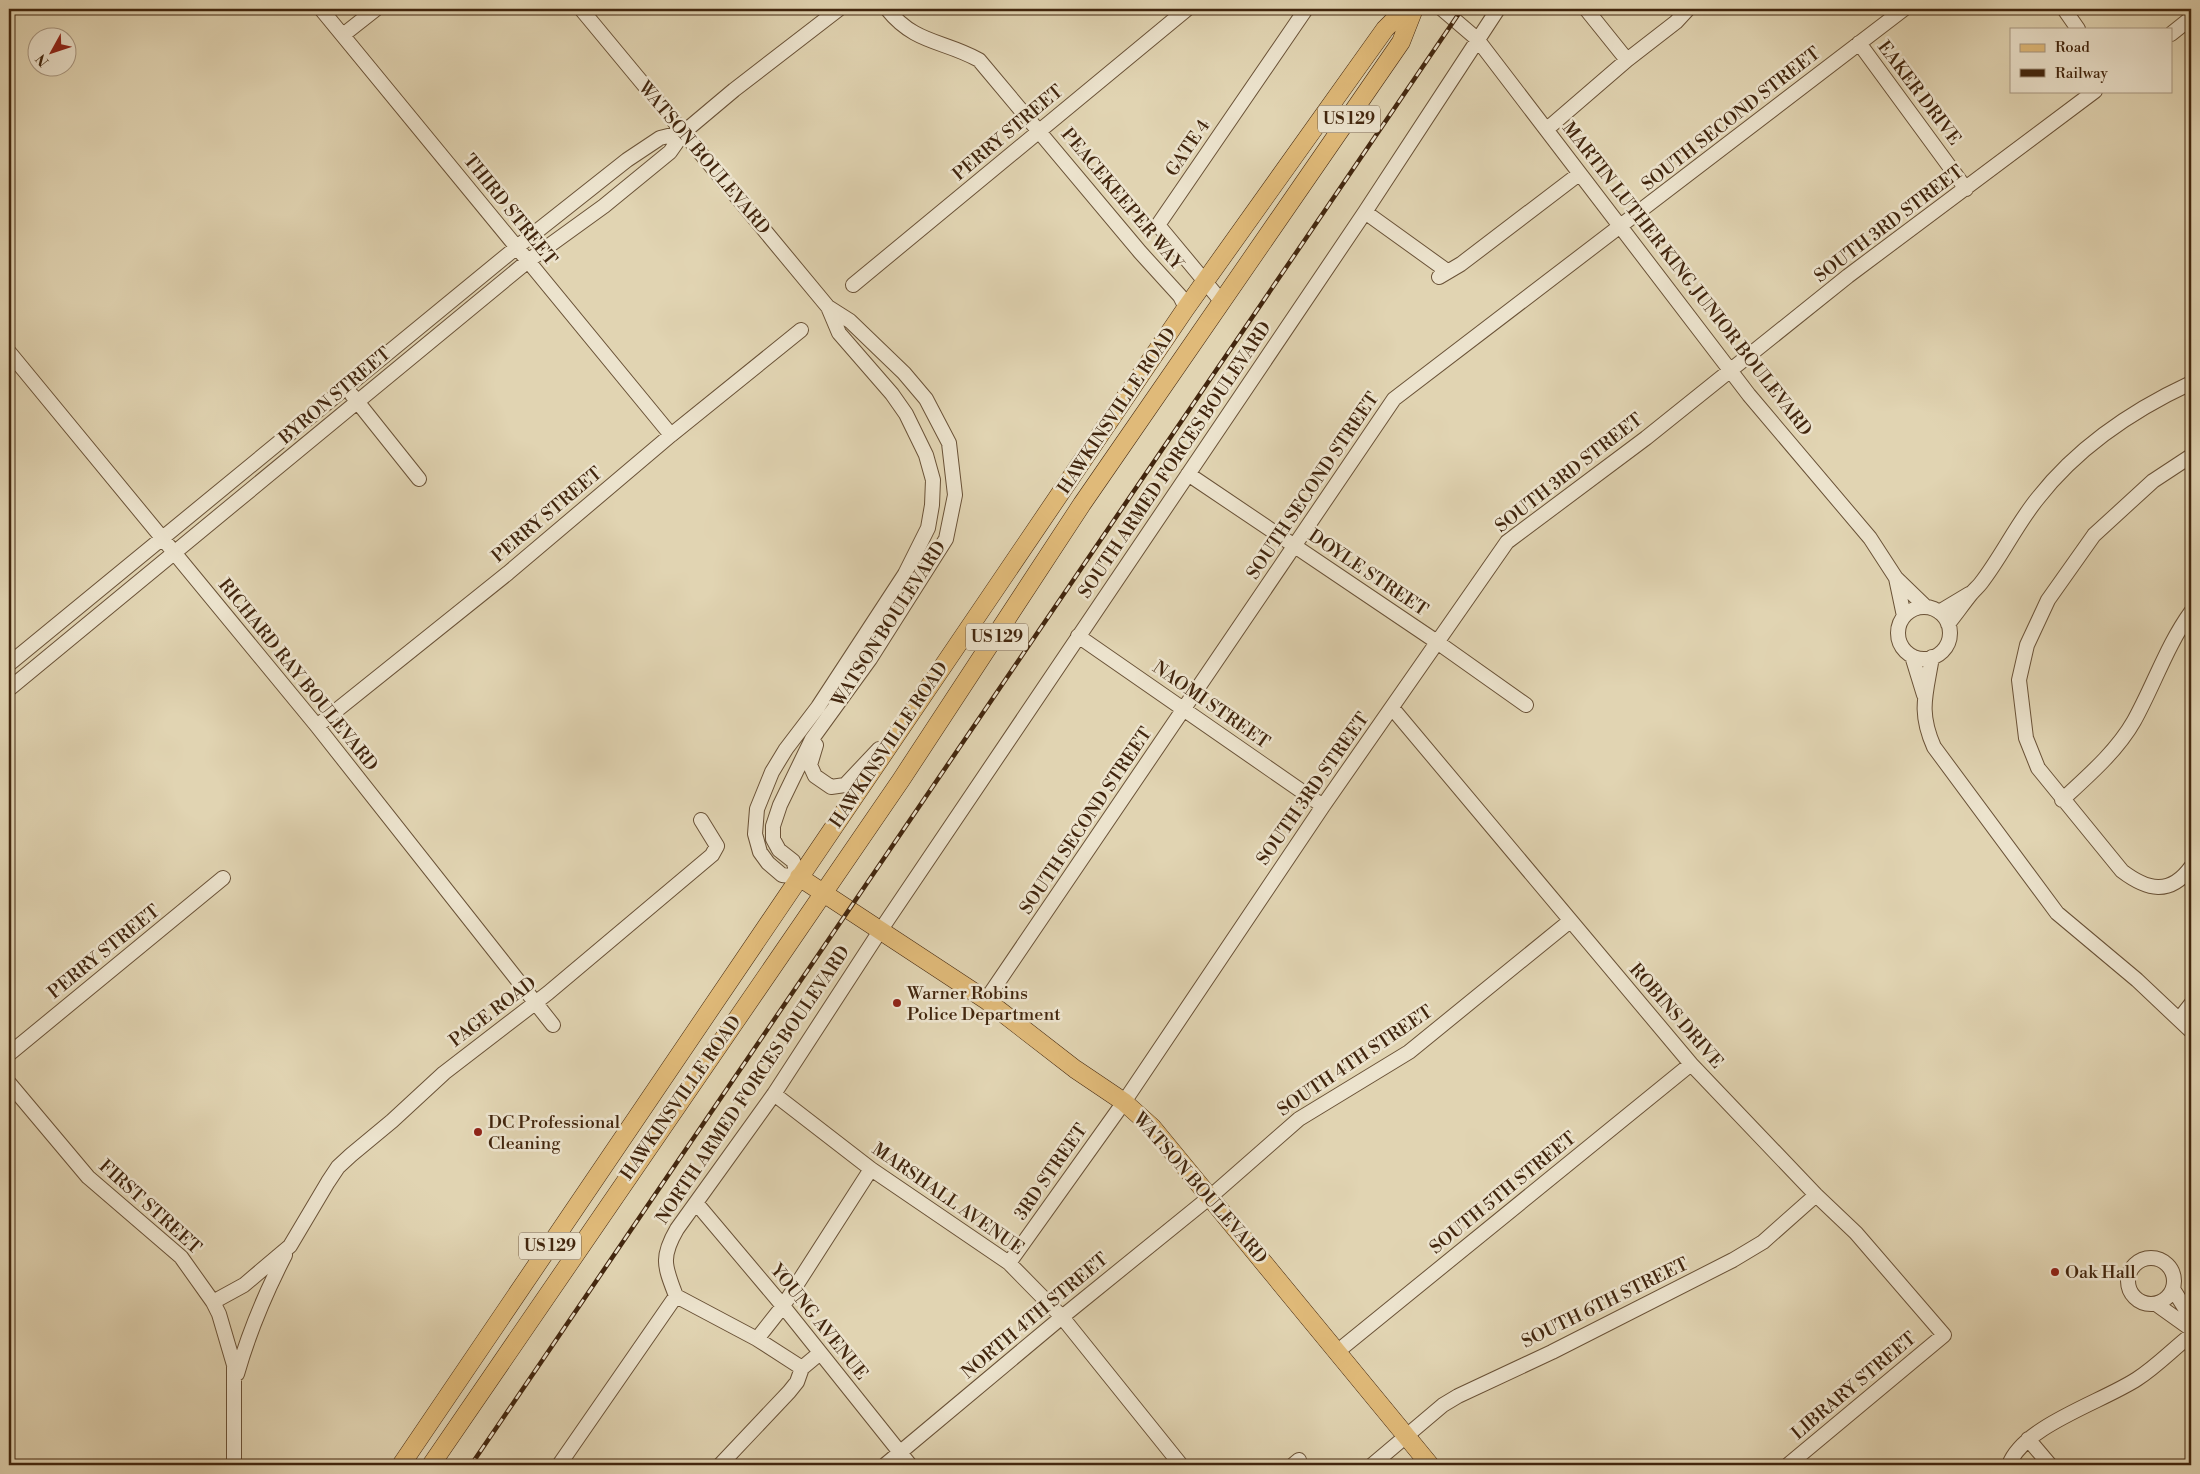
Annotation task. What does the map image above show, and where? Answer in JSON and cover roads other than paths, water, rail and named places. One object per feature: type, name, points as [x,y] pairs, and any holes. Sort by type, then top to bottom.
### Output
[{"type":"main road","name":"HAWKINSVILLE ROAD","points":[[400,1465],[1186,308],[1385,29],[1405,9]]},
{"type":"main road","name":"HAWKINSVILLE ROAD","points":[[431,1465],[971,677],[1082,504],[1402,42],[1414,9]]},
{"type":"main road","name":"WATSON BOULEVARD","points":[[799,877],[986,1000],[1075,1069],[1124,1102],[1152,1127],[1430,1465]]},
{"type":"street","name":"THIRD STREET","points":[[321,9],[671,435]]},
{"type":"street","points":[[343,35],[376,9]]},
{"type":"street","name":"WATSON BOULEVARD","points":[[581,9],[828,307],[839,333],[892,394],[906,414],[926,454],[933,480],[932,505],[928,528],[905,574],[818,708],[798,731],[781,757],[772,772],[757,809],[755,834],[760,852],[768,863],[782,876],[799,877],[793,861],[779,850],[773,839],[773,826],[795,770],[812,739],[870,659],[946,539],[955,495],[949,443],[926,400],[904,373],[850,321],[828,307]]},
{"type":"street","name":"BYRON STREET","points":[[9,689],[528,261],[604,206],[663,158],[684,132],[734,90],[839,9]]},
{"type":"street","name":"PEACEKEEPER WAY","points":[[887,9],[906,29],[934,43],[961,50],[978,60],[1040,131],[1140,252],[1180,296],[1186,308]]},
{"type":"street","name":"PERRY STREET","points":[[853,285],[1187,9]]},
{"type":"street","name":"GATE 4","points":[[1222,302],[1158,225],[1306,9]]},
{"type":"street","name":"MARTIN LUTHER KING JUNIOR BOULEVARD","points":[[1442,9],[1477,39],[1749,395],[1870,538],[1896,578],[1932,609]]},
{"type":"street","name":"SOUTH ARMED FORCES BOULEVARD","points":[[880,931],[1365,212],[1498,9]]},
{"type":"street","points":[[1586,9],[1627,60]]},
{"type":"street","points":[[1546,129],[1627,60],[1676,22],[1688,9]]},
{"type":"street","name":"SOUTH SECOND STREET","points":[[986,1000],[1185,710],[1394,399],[1904,9]]},
{"type":"street","points":[[2064,9],[2077,28]]},
{"type":"street","points":[[2172,33],[2191,18]]},
{"type":"street","name":"EAKER DRIVE","points":[[1858,43],[1966,189]]},
{"type":"street","name":"SOUTH 3RD STREET","points":[[1124,1102],[1323,806],[1507,542],[1731,370],[1848,276],[2095,92]]},
{"type":"street","name":"BYRON STREET","points":[[9,664],[516,247],[628,160],[660,138],[684,132]]},
{"type":"street","points":[[1365,212],[1443,274],[1461,264],[1579,174]]},
{"type":"street","points":[[475,281],[487,295]]},
{"type":"street","name":"PERRY STREET","points":[[317,726],[508,573],[671,435],[801,330]]},
{"type":"street","name":"RICHARD RAY BOULEVARD","points":[[9,352],[317,726],[553,1025]]},
{"type":"street","points":[[1924,695],[1932,658],[1945,648],[1948,641],[1948,624],[1981,584],[2015,529],[2039,496],[2075,458],[2103,434],[2130,416],[2191,382]]},
{"type":"street","points":[[346,388],[419,478]]},
{"type":"street","points":[[2191,456],[2153,481],[2094,535],[2048,600],[2027,645],[2019,680],[2026,738],[2038,768],[2062,800],[2122,871],[2135,881],[2149,887],[2165,887],[2177,882],[2191,867]]},
{"type":"street","points":[[261,458],[272,472]]},
{"type":"street","name":"DOYLE STREET","points":[[1188,474],[1437,642],[1526,706]]},
{"type":"street","name":"MARTIN LUTHER KING JUNIOR BOULEVARD","points":[[1896,578],[1904,616]]},
{"type":"street","points":[[1972,593],[1932,609],[1910,610],[1900,622],[1898,638],[1901,645],[1912,656],[1924,695],[1928,732],[1934,746],[2057,913],[2180,1018],[2191,1031]]},
{"type":"street","points":[[1932,609],[1948,624]]},
{"type":"street","points":[[2062,800],[2098,766],[2134,722],[2162,661],[2191,612]]},
{"type":"street","name":"NAOMI STREET","points":[[1078,636],[1323,806]]},
{"type":"street","points":[[1912,656],[1932,658]]},
{"type":"street","name":"ROBINS DRIVE","points":[[1392,709],[1691,1064],[1816,1195],[1856,1233],[1944,1335]]},
{"type":"street","points":[[831,713],[812,752],[810,765],[815,776],[831,787],[845,785],[911,712]]},
{"type":"street","name":"PAGE ROAD","points":[[236,1380],[245,1346],[263,1299],[290,1246],[338,1167],[444,1073],[534,1003],[712,856],[717,846],[701,820]]},
{"type":"street","name":"PERRY STREET","points":[[9,1054],[223,878]]},
{"type":"street","name":"SOUTH 4TH STREET","points":[[1210,1197],[1299,1119],[1409,1052],[1570,921]]},
{"type":"street","name":"NORTH ARMED FORCES BOULEVARD","points":[[676,1296],[667,1268],[666,1247],[774,1094],[880,931]]},
{"type":"street","points":[[2180,1018],[2191,1004]]},
{"type":"street","name":"SOUTH 5TH STREET","points":[[1338,1352],[1691,1064]]},
{"type":"street","name":"FIRST STREET","points":[[9,1083],[88,1177],[181,1256],[213,1302],[228,1339],[236,1380],[234,1465]]},
{"type":"street","name":"MARSHALL AVENUE","points":[[774,1094],[871,1169],[1009,1263],[1062,1317],[1181,1465]]},
{"type":"street","name":"3RD STREET","points":[[1009,1263],[1124,1102]]},
{"type":"street","points":[[757,1339],[783,1306],[871,1169]]},
{"type":"street","name":"SOUTH 6TH STREET","points":[[1372,1465],[1443,1405],[1733,1260],[1769,1237],[1816,1195]]},
{"type":"street","name":"NORTH 4TH STREET","points":[[886,1465],[1062,1317],[1210,1197]]},
{"type":"street","name":"YOUNG AVENUE","points":[[697,1204],[783,1306],[910,1465]]},
{"type":"street","name":"PAGE ROAD","points":[[213,1302],[244,1285],[290,1246]]},
{"type":"street","points":[[2145,1259],[2160,1259],[2169,1265],[2174,1277],[2173,1289],[2166,1299],[2156,1304],[2143,1303],[2133,1295],[2128,1286],[2128,1276],[2133,1267],[2145,1259]]},
{"type":"street","points":[[2173,1289],[2191,1318]]},
{"type":"street","points":[[559,1465],[676,1296],[757,1339],[802,1368]]},
{"type":"street","points":[[2156,1304],[2191,1329]]},
{"type":"street","name":"LIBRARY STREET","points":[[1788,1465],[1944,1335]]},
{"type":"street","points":[[2009,1465],[2016,1451],[2028,1438],[2054,1422],[2114,1393],[2138,1378],[2191,1335]]},
{"type":"street","points":[[720,1465],[790,1392],[797,1382],[802,1368],[820,1353]]},
{"type":"street","points":[[2028,1438],[2050,1465]]},
{"type":"railway","points":[[471,1465],[1462,9]]},
{"type":"place","name":"Warner Robins Police Department","points":[[897,1003]]},
{"type":"place","name":"DC Professional Cleaning","points":[[478,1132]]},
{"type":"place","name":"Oak Hall","points":[[2055,1272]]}]
